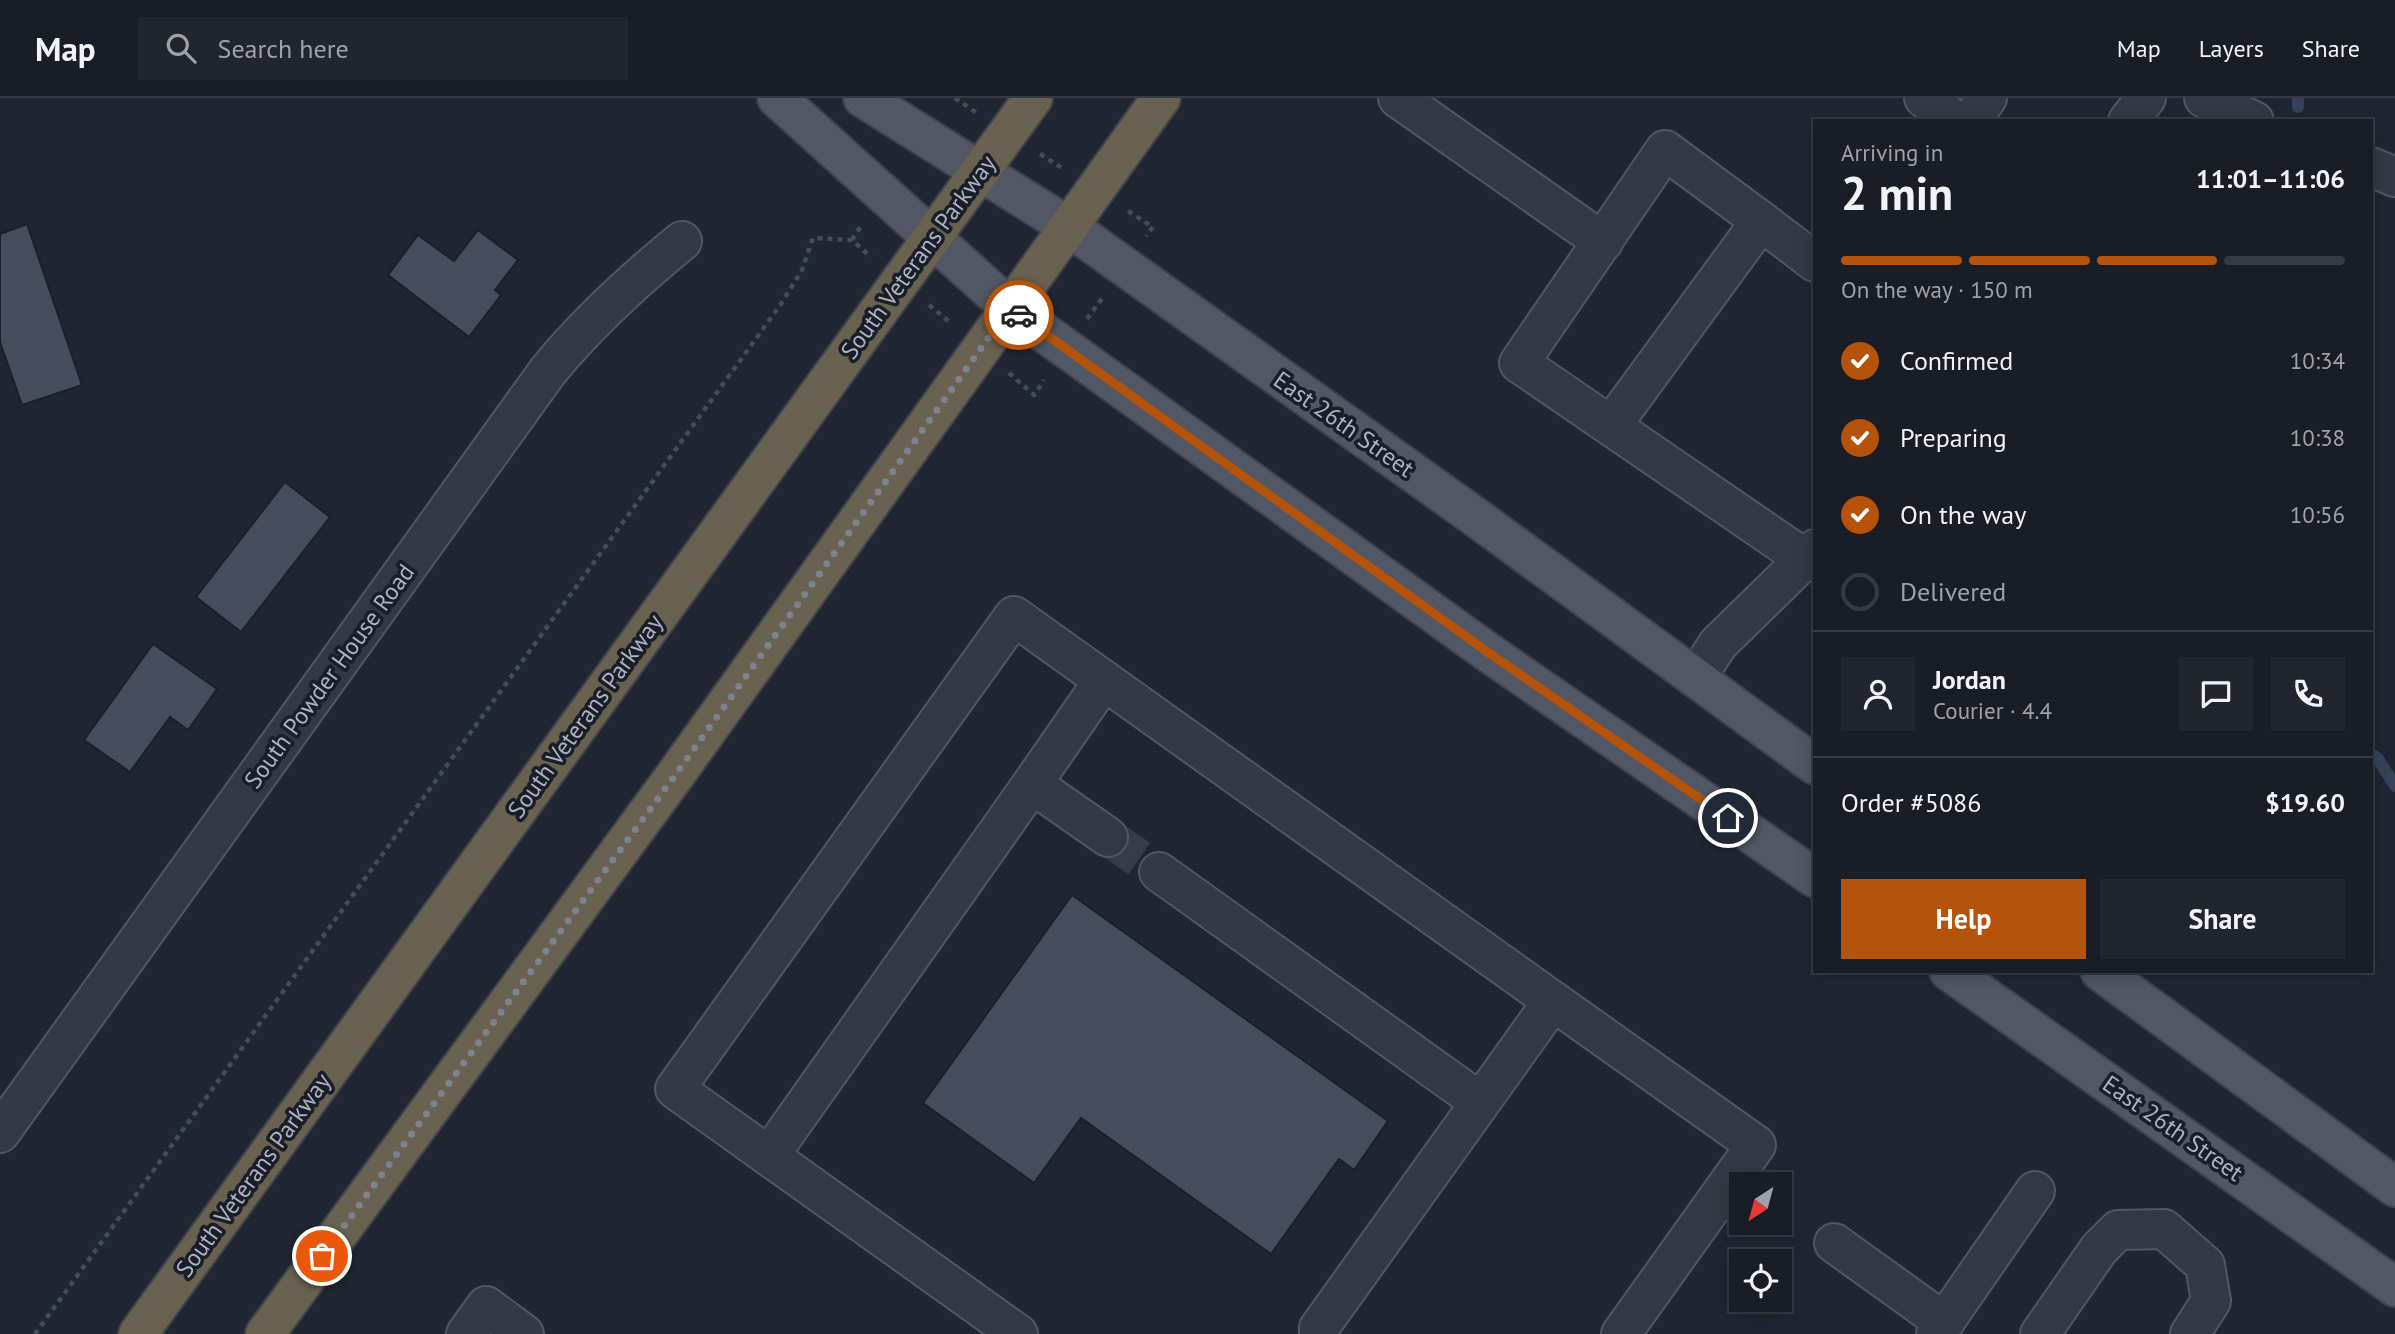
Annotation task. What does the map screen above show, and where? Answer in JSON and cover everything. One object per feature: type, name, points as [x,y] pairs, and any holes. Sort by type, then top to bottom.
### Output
[{"type":"highway","name":"South Veterans Parkway","points":[[138,1334],[1033,98]]},
{"type":"highway","points":[[265,1334],[668,785],[1161,98]]},
{"type":"main road","points":[[777,98],[1010,308],[1489,653],[1813,877]]},
{"type":"main road","name":"East 26th Street","points":[[863,98],[1069,227],[1813,764]]},
{"type":"main road","name":"East 26th Street","points":[[1952,973],[2395,1287]]},
{"type":"main road","points":[[2103,973],[2395,1187]]},
{"type":"street","points":[[1398,98],[1603,242]]},
{"type":"street","points":[[1924,98],[1953,119]]},
{"type":"street","points":[[1971,119],[1987,98]]},
{"type":"street","points":[[2130,119],[2146,98]]},
{"type":"street","points":[[2204,98],[2249,119]]},
{"type":"street","points":[[1696,678],[1718,644],[1810,554],[1611,426],[1519,363],[1665,150],[1813,260]]},
{"type":"street","points":[[2373,168],[2395,177]]},
{"type":"street","points":[[1611,426],[1761,221]]},
{"type":"street","name":"South Powder House Road","points":[[0,1133],[548,371],[578,334],[627,286],[682,241]]},
{"type":"street","points":[[1018,1334],[675,1089],[1014,616],[1756,1145],[1621,1334]]},
{"type":"street","points":[[769,1156],[1104,680]]},
{"type":"street","points":[[1032,784],[1108,837]]},
{"type":"street","points":[[1159,872],[1480,1102]]},
{"type":"street","points":[[1319,1334],[1319,1328],[1553,1001]]},
{"type":"street","points":[[1834,1244],[1940,1328],[2035,1191]]},
{"type":"street","points":[[2040,1334],[2099,1249],[2118,1230],[2164,1229],[2205,1265],[2211,1301],[2190,1334]]},
{"type":"street","points":[[466,1334],[486,1306],[524,1334]]},
{"type":"path","points":[[35,1334],[781,304],[802,270],[813,238],[852,240],[1034,395],[1153,227],[955,98]]},
{"type":"building","points":[[27,224],[82,385],[22,405],[0,342],[0,234]]},
{"type":"building","points":[[478,230],[518,260],[495,290],[501,295],[469,337],[388,275],[418,235],[454,261]]},
{"type":"building","points":[[285,482],[330,517],[241,632],[196,597]]},
{"type":"building","points":[[153,644],[217,689],[188,730],[170,717],[130,772],[84,740]]},
{"type":"building","points":[[1072,895],[1388,1121],[1354,1170],[1339,1159],[1271,1254],[1081,1118],[1034,1183],[923,1103]]},
{"type":"waterway","points":[[2298,98],[2298,107]]},
{"type":"waterway","points":[[2373,755],[2395,786]]},
{"type":"tunnel","points":[[1108,837],[1159,872]]},
{"type":"way so far","points":[[322,1256],[676,774],[1010,308],[1019,315]]},
{"type":"route","points":[[1019,315],[1489,653],[1728,818]]}]
